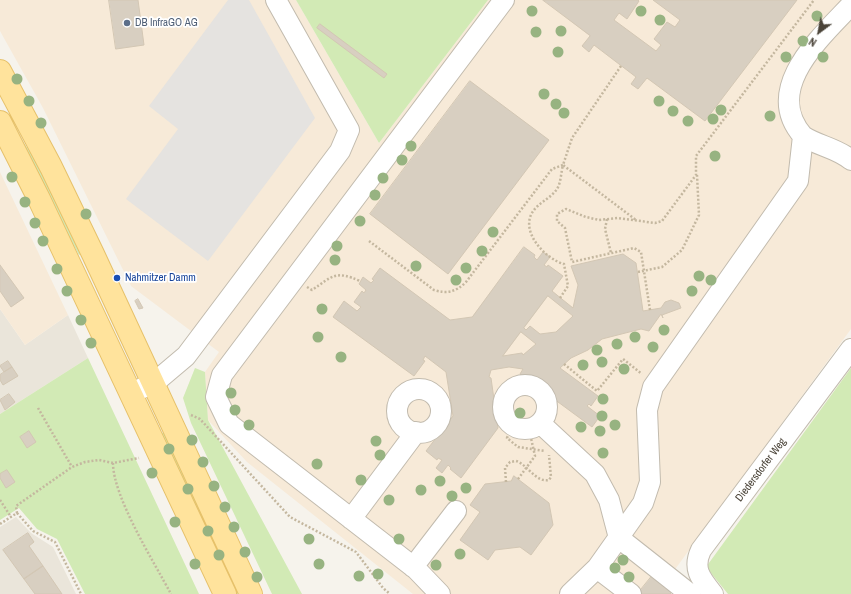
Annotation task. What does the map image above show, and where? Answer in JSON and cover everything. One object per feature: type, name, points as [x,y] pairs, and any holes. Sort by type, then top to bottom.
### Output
[{"type":"main road","points":[[0,71],[51,167],[154,383],[251,594]]},
{"type":"main road","points":[[0,122],[39,199],[225,594]]},
{"type":"street","points":[[131,394],[154,383],[186,356],[340,151],[349,130],[276,0]]},
{"type":"street","points":[[440,594],[413,567],[229,424],[216,397],[222,375],[504,0]]},
{"type":"street","points":[[850,159],[845,155],[813,143],[803,136],[795,128],[789,110],[792,84],[797,70],[810,48],[851,5]]},
{"type":"street","points":[[570,594],[597,568],[643,503],[650,482],[647,410],[653,387],[798,181],[803,136]]},
{"type":"street","name":"Diedersdorfer Weg","points":[[713,594],[699,577],[696,566],[701,550],[851,349]]},
{"type":"street","points":[[536,430],[546,411],[545,398],[535,388],[522,386],[510,392],[503,405],[504,413],[512,425],[519,428],[536,430],[595,474],[609,500],[619,538],[690,594]]},
{"type":"street","points":[[351,519],[416,432]]},
{"type":"street","points":[[413,567],[456,511]]},
{"type":"street","points":[[597,568],[631,594]]},
{"type":"path","points":[[638,272],[644,272],[662,267],[682,250],[698,215],[696,156],[814,0]]},
{"type":"path","points":[[560,298],[568,286],[564,264],[556,262],[536,246],[531,235],[530,218],[534,210],[556,191],[559,186],[563,164],[572,138],[621,66]]},
{"type":"path","points":[[563,164],[636,220]]},
{"type":"path","points":[[369,241],[434,290],[442,293],[453,292],[466,282],[552,169],[563,164]]},
{"type":"path","points":[[650,310],[642,254],[638,249],[634,248],[572,262],[565,228],[560,226],[556,217],[560,211],[566,210],[586,217],[636,220],[655,223],[662,221],[696,175]]},
{"type":"path","points":[[607,219],[606,229],[611,253]]},
{"type":"path","points":[[296,278],[312,290],[332,277],[345,274],[360,281]]},
{"type":"path","points":[[564,364],[597,391],[623,359],[627,362]]},
{"type":"path","points":[[38,408],[72,467]]},
{"type":"path","points":[[192,415],[200,419],[290,517],[356,552],[383,588],[390,594]]},
{"type":"path","points":[[506,482],[504,470],[510,462],[516,460],[545,480],[549,480],[551,477],[548,453],[518,448],[507,438],[512,425]]},
{"type":"path","points":[[518,479],[535,456],[534,450],[536,430]]},
{"type":"path","points":[[81,594],[55,542],[33,531],[17,513],[16,506],[72,467],[85,462],[99,460],[113,463],[139,458]]},
{"type":"path","points":[[113,463],[113,474],[122,501],[171,594]]},
{"type":"path","points":[[0,500],[11,517]]},
{"type":"path","points":[[0,524],[17,513]]},
{"type":"shaded area","points":[[0,0],[296,0],[379,143],[488,0],[851,0],[851,329],[676,568],[663,594],[413,594],[247,462],[208,420],[205,372],[219,352],[131,286],[43,108],[0,31]]},
{"type":"shaded area","points":[[228,0],[249,0],[315,118],[208,261],[126,199],[178,129],[149,106]]},
{"type":"shaded area","points":[[0,172],[68,315],[25,345],[0,309]]},
{"type":"shaded area","points":[[0,309],[25,345],[68,315],[88,358],[0,414]]},
{"type":"shaded area","points":[[16,517],[31,533],[53,547],[76,594],[0,594],[0,527]]},
{"type":"green space","points":[[296,0],[488,0],[379,143]]},
{"type":"green space","points":[[16,132],[33,156],[81,254],[79,255],[46,196]]},
{"type":"green space","points":[[88,358],[199,594],[85,594],[57,539],[37,529],[19,508],[0,520],[0,414]]},
{"type":"green space","points":[[195,368],[205,372],[208,420],[302,594],[272,594],[191,423],[183,398]]},
{"type":"green space","points":[[851,368],[851,594],[728,594],[706,567]]},
{"type":"green space","points":[[164,432],[240,594],[233,594],[159,435]]},
{"type":"building","name":"DB InfraGO AG","points":[[109,0],[138,0],[144,45],[116,49]]},
{"type":"building","points":[[543,0],[638,0],[639,1],[627,19],[619,13],[614,20],[656,51],[661,45],[654,39],[667,22],[675,27],[680,20],[653,0],[797,0],[705,121],[647,78],[638,89],[631,84],[636,77],[594,45],[589,52],[582,46],[590,36]]},
{"type":"building","points":[[320,24],[387,74],[384,78],[317,28]]},
{"type":"building","points":[[470,81],[549,140],[448,274],[370,214]]},
{"type":"building","points":[[524,247],[535,255],[534,257],[537,260],[543,252],[550,257],[544,265],[547,267],[548,265],[563,276],[552,291],[573,308],[578,285],[571,266],[623,254],[636,263],[643,311],[661,308],[665,302],[671,300],[679,303],[681,308],[662,315],[663,318],[661,314],[649,331],[641,329],[602,339],[588,350],[571,358],[560,368],[598,396],[591,406],[589,404],[587,406],[600,416],[592,427],[520,374],[523,369],[509,367],[491,370],[489,377],[491,378],[498,428],[461,478],[450,469],[451,468],[448,465],[442,473],[436,468],[442,460],[438,458],[437,460],[426,451],[453,416],[446,372],[425,356],[423,360],[425,361],[414,376],[333,317],[344,301],[357,311],[361,307],[354,302],[362,291],[364,293],[366,290],[359,284],[363,277],[371,283],[374,280],[372,279],[380,268],[450,320],[472,317]],"holes":[[[548,296],[573,316],[556,332],[540,334],[530,326],[526,330],[524,328]],[[521,332],[536,344],[523,355],[522,353],[503,356]]]},
{"type":"building","points":[[0,265],[24,298],[11,307],[0,291]]},
{"type":"building","points":[[138,299],[143,308],[139,309],[135,301]]},
{"type":"building","points":[[8,361],[12,367],[4,372],[0,366]]},
{"type":"building","points":[[12,367],[18,376],[3,385],[0,380],[0,375]]},
{"type":"building","points":[[9,394],[15,402],[5,410],[0,400]]},
{"type":"building","points":[[29,431],[36,442],[27,448],[20,437]]},
{"type":"building","points":[[7,470],[15,482],[6,488],[0,478],[0,474]]},
{"type":"building","points":[[514,476],[549,503],[553,525],[531,555],[520,547],[495,550],[488,560],[460,540],[480,512],[470,505],[485,484],[511,481]]},
{"type":"building","points":[[28,533],[34,542],[29,546],[43,566],[24,579],[3,550]]},
{"type":"building","points":[[43,566],[62,594],[35,594],[24,579]]},
{"type":"building","points":[[652,576],[672,592],[670,594],[641,594],[639,592]]},
{"type":"place","name":"DB InfraGO AG","points":[[127,23]]},
{"type":"place","name":"Nahmitzer Damm","points":[[117,278]]}]
